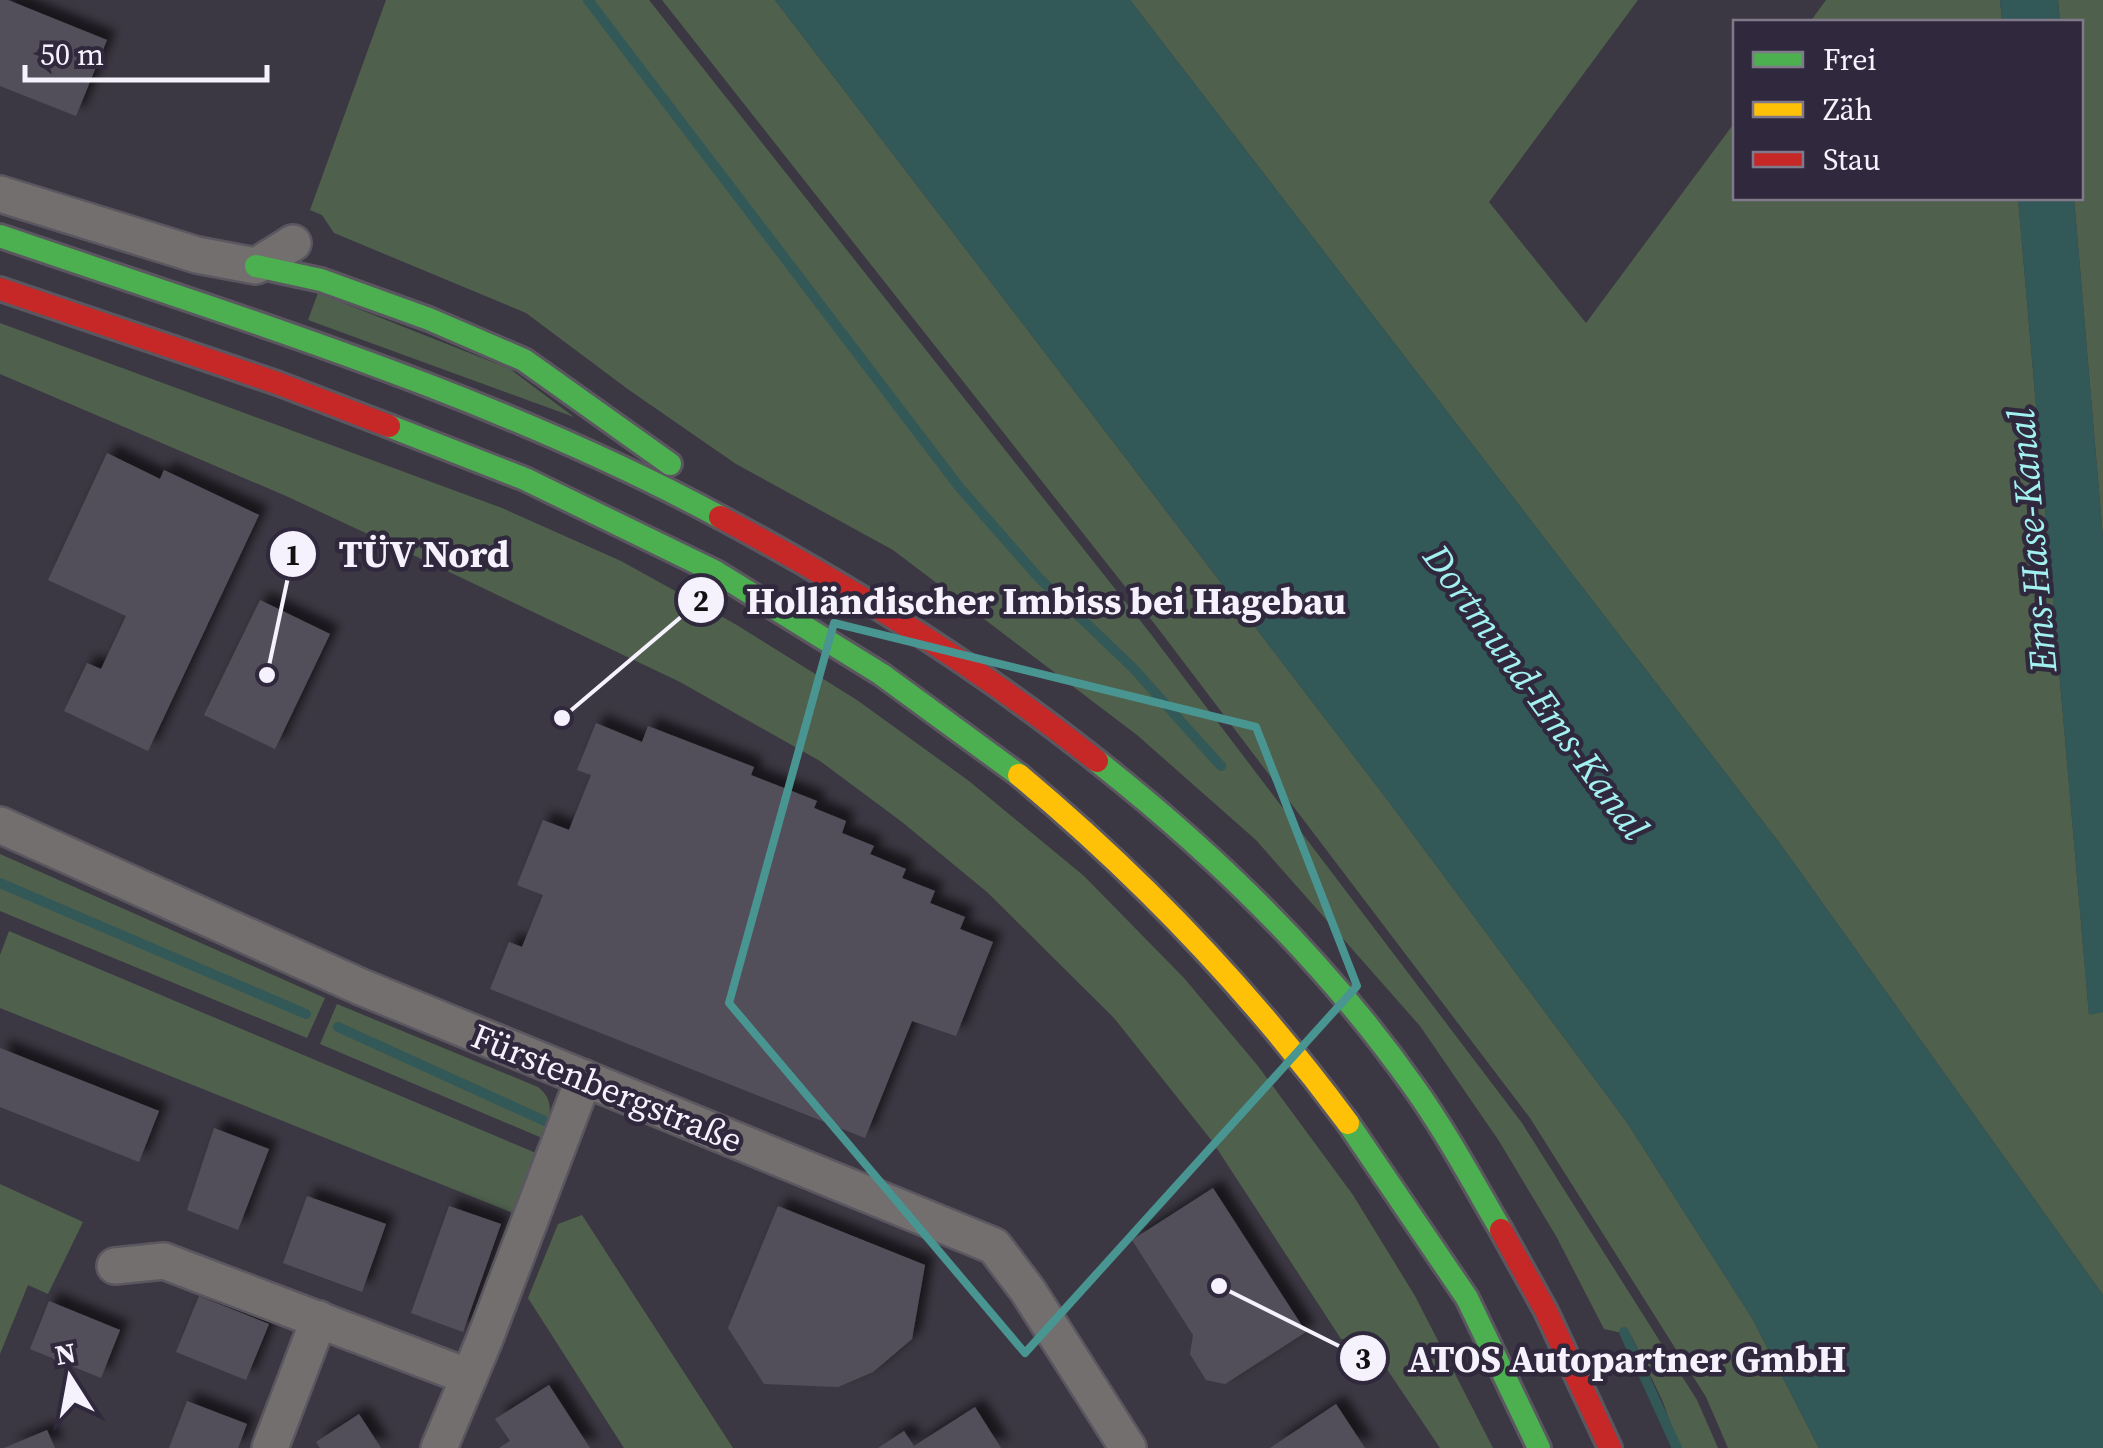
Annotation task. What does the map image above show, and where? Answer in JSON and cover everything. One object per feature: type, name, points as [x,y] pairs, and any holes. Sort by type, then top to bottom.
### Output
[{"type":"highway","points":[[0,236],[314,344],[581,450],[733,523],[842,582],[918,627],[1023,700],[1143,798],[1287,933],[1411,1082],[1524,1265],[1610,1448]]},
{"type":"highway","points":[[256,266],[339,287],[429,318],[524,360],[677,470],[830,552]]},
{"type":"highway","points":[[0,289],[277,383],[525,479],[716,572],[882,674],[993,754],[1098,841],[1220,965],[1282,1038],[1346,1120],[1468,1298],[1539,1448]]},
{"type":"highway","points":[[897,590],[978,669]]},
{"type":"street","points":[[0,194],[197,255],[256,266],[293,242]]},
{"type":"street","name":"Fürstenbergstraße","points":[[0,825],[361,987],[994,1246],[1028,1291],[1128,1448]]},
{"type":"street","points":[[439,1448],[584,1078]]},
{"type":"street","points":[[115,1266],[164,1260],[468,1377]]},
{"type":"street","points":[[270,1448],[319,1319]]},
{"type":"highlighted area","points":[[834,623],[1256,727],[1357,986],[1025,1353],[729,1003]]},
{"type":"shaded area","points":[[386,0],[649,0],[1150,633],[1522,1123],[1697,1400],[1718,1448],[1679,1448],[1663,1402],[1631,1335],[1604,1329],[1556,1236],[1499,1141],[1420,1026],[1256,840],[1137,735],[893,550],[736,464],[526,313],[334,233],[322,215],[310,210]]},
{"type":"shaded area","points":[[662,0],[775,0],[1389,802],[1626,1121],[1752,1318],[1819,1448],[1728,1448],[1706,1397],[1530,1118],[1157,627]]},
{"type":"shaded area","points":[[1130,0],[1638,0],[1489,202],[1586,323],[1733,125],[1733,200],[2018,200],[2089,1014],[2103,1012],[2103,1295],[1781,845]]},
{"type":"shaded area","points":[[1826,0],[2000,0],[2002,20],[1811,20]]},
{"type":"shaded area","points":[[2058,0],[2103,0],[2103,539],[2074,200],[2083,200],[2083,20],[2060,20]]},
{"type":"shaded area","points":[[318,293],[510,369],[574,417],[308,320]]},
{"type":"shaded area","points":[[0,323],[502,508],[621,561],[735,624],[857,700],[969,781],[1084,876],[1184,978],[1258,1066],[1353,1195],[1415,1296],[1493,1448],[1440,1448],[1366,1338],[1341,1339],[1212,1141],[1114,1018],[987,892],[902,822],[820,761],[680,682],[286,496],[0,374]]},
{"type":"shaded area","points":[[0,854],[325,998],[307,1038],[0,911]]},
{"type":"shaded area","points":[[9,931],[536,1153],[513,1213],[0,1008],[0,955]]},
{"type":"shaded area","points":[[337,1004],[538,1087],[549,1105],[542,1138],[320,1044]]},
{"type":"shaded area","points":[[0,1184],[83,1222],[48,1294],[28,1285],[0,1354]]},
{"type":"shaded area","points":[[582,1215],[733,1448],[624,1448],[528,1298],[558,1224]]},
{"type":"water","name":"Dortmund-Ems-Kanal","points":[[775,0],[1130,0],[1781,845],[2103,1295],[2103,1448],[1819,1448],[1752,1318],[1626,1121],[1389,802]]},
{"type":"water","points":[[2000,0],[2058,0],[2060,20],[2002,20]]},
{"type":"water","points":[[2018,200],[2074,200],[2103,538],[2103,1012],[2089,1015]]},
{"type":"building","points":[[0,0],[107,40],[76,116],[0,86]]},
{"type":"building","points":[[107,453],[160,479],[164,470],[259,515],[148,751],[64,711],[87,663],[101,669],[126,616],[48,580]]},
{"type":"building","points":[[260,600],[330,634],[275,749],[204,715]]},
{"type":"building","points":[[596,723],[642,742],[648,726],[754,767],[751,775],[817,801],[814,808],[846,821],[842,833],[874,846],[870,854],[906,869],[902,878],[935,891],[930,903],[965,917],[960,929],[993,942],[956,1036],[912,1021],[865,1138],[490,989],[509,942],[522,947],[543,895],[517,885],[543,820],[569,830],[591,775],[577,770]]},
{"type":"building","points":[[0,1048],[159,1111],[139,1162],[0,1107]]},
{"type":"building","points":[[214,1128],[269,1149],[238,1230],[187,1210]]},
{"type":"building","points":[[1213,1188],[1306,1332],[1225,1384],[1206,1380],[1190,1354],[1193,1335],[1132,1240]]},
{"type":"building","points":[[307,1196],[386,1224],[362,1292],[283,1263]]},
{"type":"building","points":[[449,1206],[501,1224],[463,1332],[411,1313]]},
{"type":"building","points":[[778,1206],[925,1265],[912,1339],[873,1372],[838,1387],[764,1384],[728,1328]]},
{"type":"building","points":[[199,1296],[269,1324],[246,1380],[176,1352]]},
{"type":"building","points":[[49,1301],[120,1330],[101,1378],[30,1349]]},
{"type":"building","points":[[549,1385],[590,1448],[499,1448],[510,1441],[495,1419]]},
{"type":"building","points":[[187,1401],[247,1424],[238,1448],[169,1448]]},
{"type":"building","points":[[1336,1404],[1365,1448],[1270,1448]]},
{"type":"building","points":[[975,1407],[1001,1448],[878,1448],[904,1431],[914,1446]]},
{"type":"building","points":[[359,1414],[381,1448],[320,1448],[316,1442]]},
{"type":"building","points":[[47,1430],[55,1448],[4,1448]]},
{"type":"waterway","points":[[588,0],[960,488],[1039,578],[1133,668],[1221,766]]},
{"type":"waterway","points":[[0,883],[306,1014]]},
{"type":"waterway","points":[[338,1027],[558,1127]]},
{"type":"waterway","points":[[1624,1332],[1677,1448]]},
{"type":"traffic: fast","points":[[0,236],[275,329],[457,396],[634,473],[720,517]]},
{"type":"traffic: fast","points":[[256,266],[321,280],[429,319],[524,360],[670,464]]},
{"type":"traffic: fast","points":[[389,426],[525,479],[716,572],[881,674],[1019,775]]},
{"type":"traffic: fast","points":[[1097,761],[1184,834],[1307,954],[1380,1041],[1426,1104],[1501,1230]]},
{"type":"traffic: fast","points":[[1348,1123],[1467,1298],[1539,1448]]},
{"type":"traffic: slow","points":[[1019,775],[1109,855],[1194,939],[1273,1028],[1348,1123]]},
{"type":"traffic: jam","points":[[0,289],[277,383],[389,426]]},
{"type":"traffic: jam","points":[[720,517],[914,630],[1097,761]]},
{"type":"traffic: jam","points":[[1501,1230],[1546,1311],[1610,1448]]},
{"type":"place","name":"TÜV Nord","points":[[267,675]]},
{"type":"place","name":"Holländischer Imbiss bei Hagebau","points":[[562,718]]},
{"type":"place","name":"ATOS Autopartner GmbH","points":[[1219,1286]]},
{"type":"water label","name":"Ems-Hase-Kanal","points":[[2032,541]]}]
